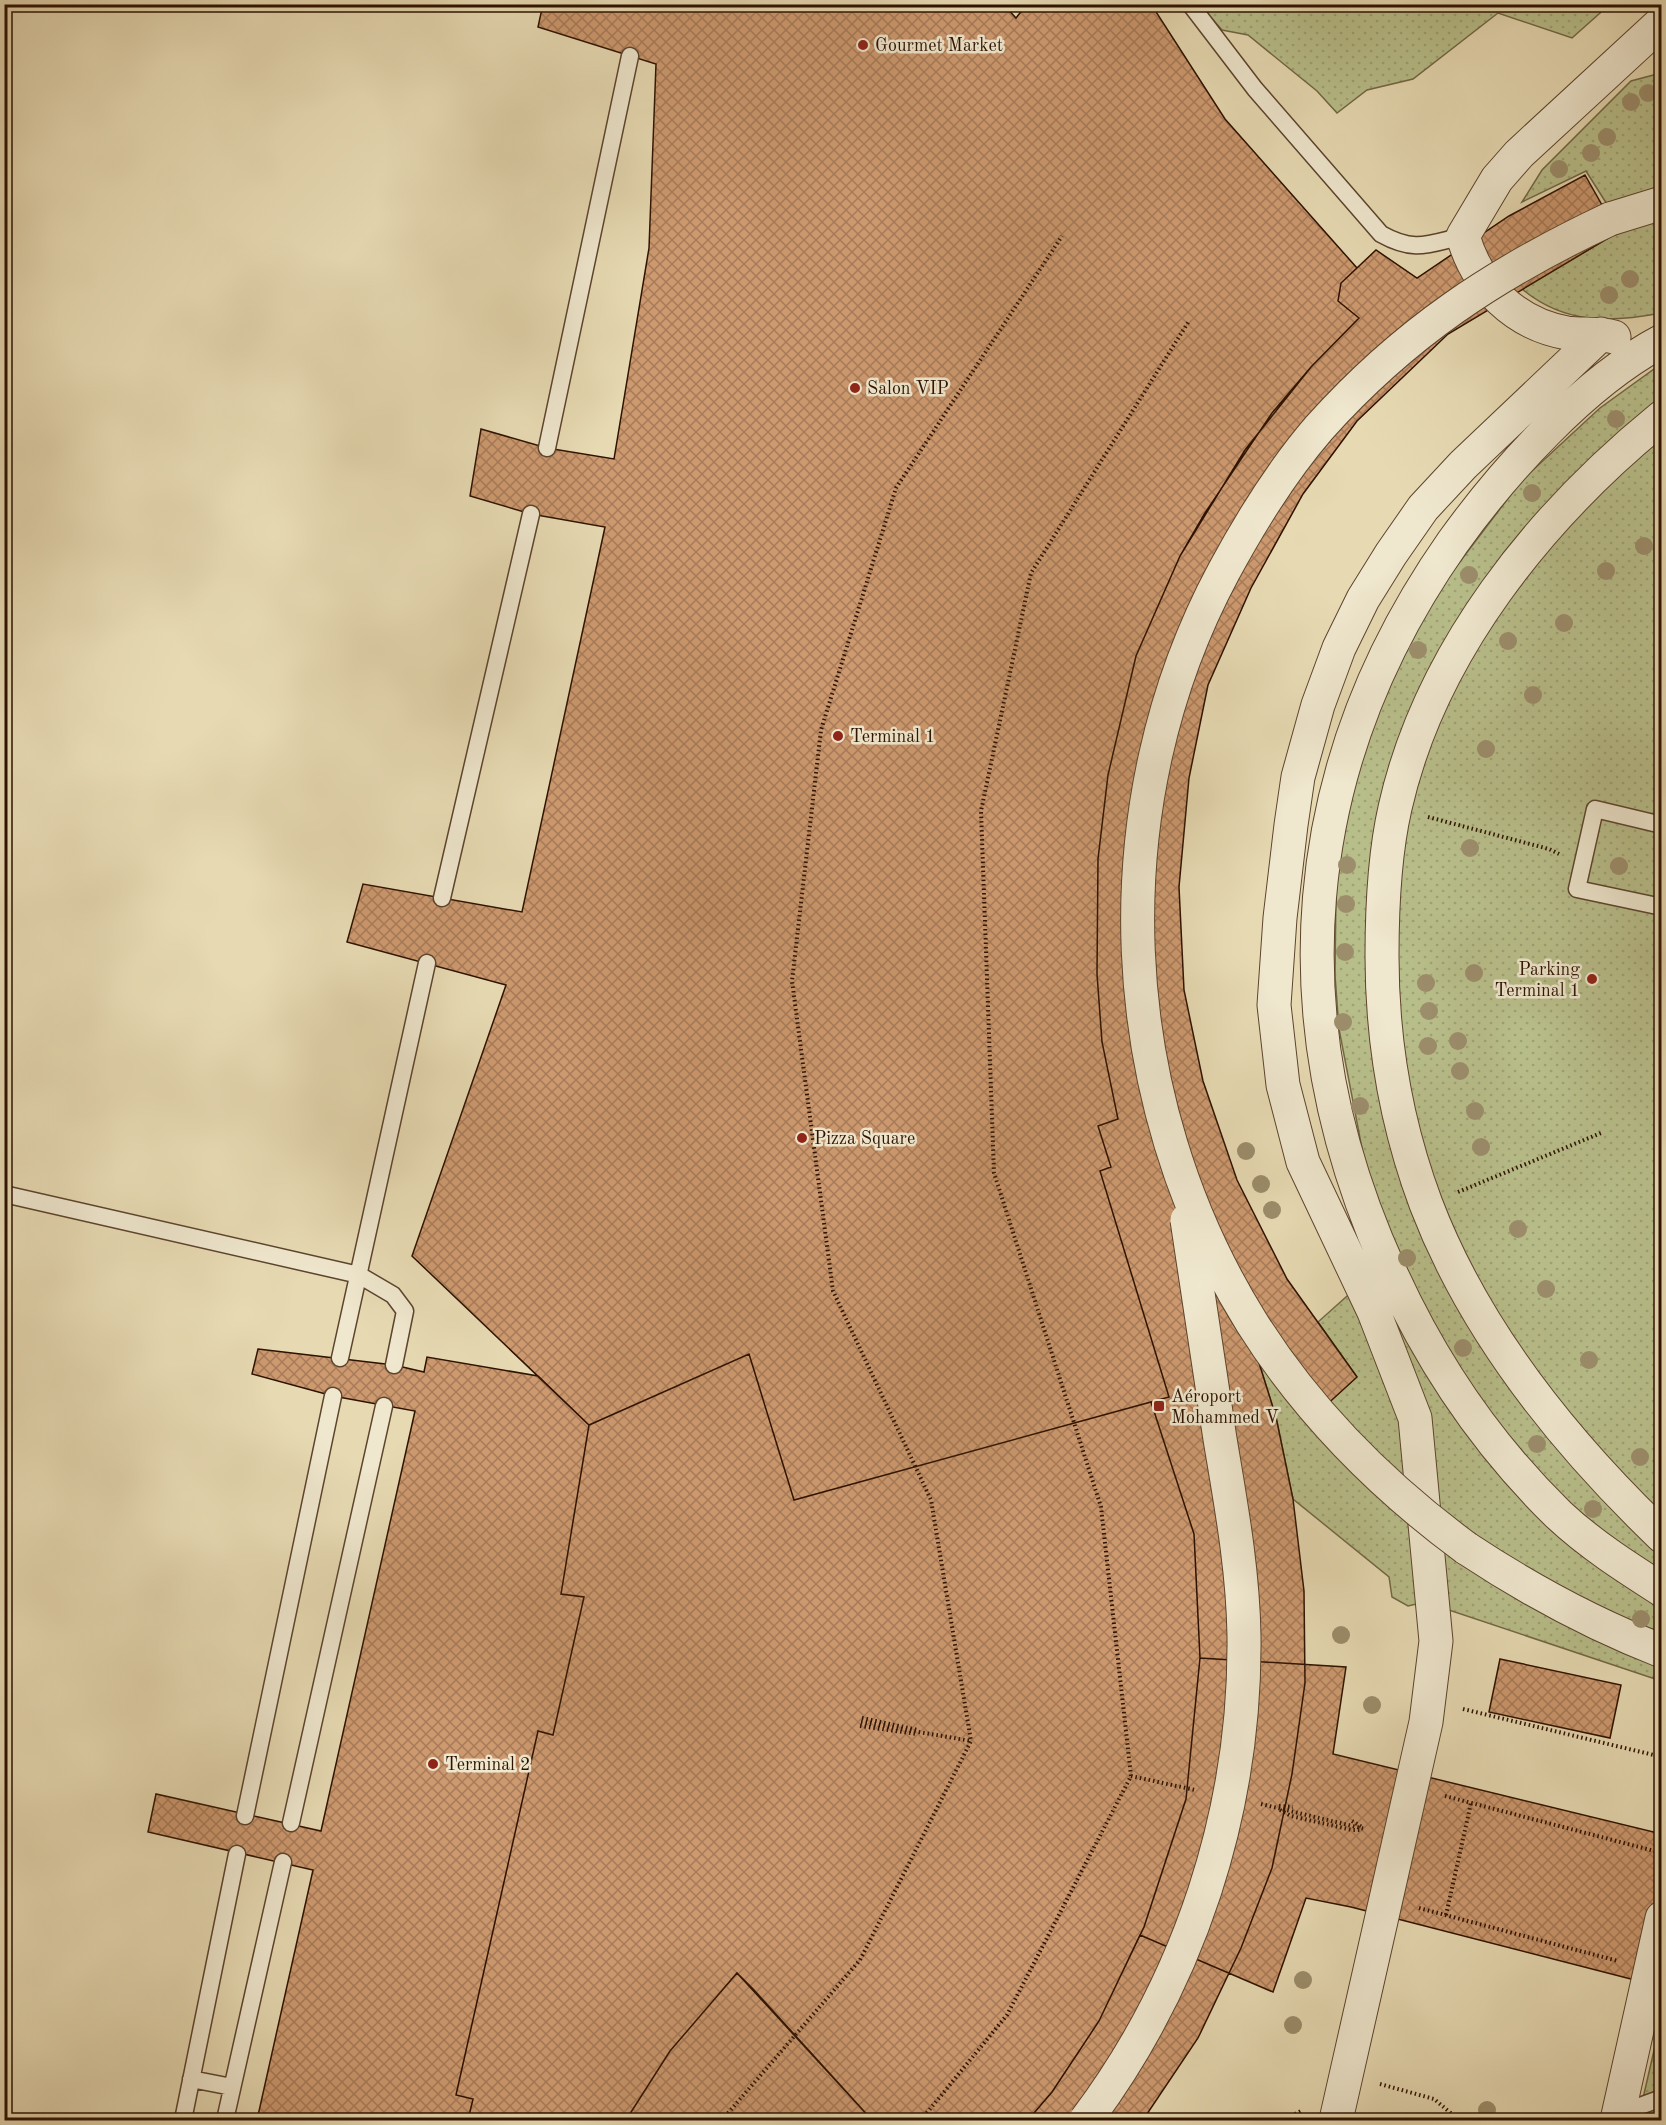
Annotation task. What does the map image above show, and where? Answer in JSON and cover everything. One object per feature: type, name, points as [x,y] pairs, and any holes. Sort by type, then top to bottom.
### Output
[{"type":"street","points":[[1654,345],[1601,334],[1569,333],[1527,319],[1505,304],[1485,285],[1470,260],[1463,236],[1497,179],[1519,154],[1662,22]]},
{"type":"street","points":[[1662,202],[1610,219],[1544,250],[1482,286],[1423,328],[1386,361],[1319,428],[1275,485],[1248,527],[1203,610],[1177,677],[1157,746],[1144,818],[1137,889],[1138,962],[1146,1043],[1159,1105],[1180,1174],[1200,1226],[1252,1323],[1283,1370],[1317,1413],[1373,1472],[1426,1518],[1466,1548],[1518,1582],[1571,1611],[1662,1651]]},
{"type":"street","points":[[1601,334],[1462,465],[1423,508],[1363,599],[1339,648],[1318,705],[1298,777],[1276,965],[1274,1005],[1277,1045],[1292,1124],[1303,1162],[1388,1306],[1508,1463],[1562,1517],[1608,1555],[1662,1590]]},
{"type":"street","points":[[1336,2121],[1430,1701],[1436,1641],[1415,1418],[1368,1224],[1333,1109],[1320,1035],[1315,969],[1324,854],[1336,789],[1366,703],[1405,620],[1441,559],[1471,517],[1510,470],[1552,426],[1598,386],[1654,345]]},
{"type":"street","points":[[1662,417],[1624,448],[1554,518],[1504,581],[1437,692],[1408,761],[1395,809],[1382,913],[1385,1031],[1401,1129],[1426,1205],[1446,1249],[1486,1322],[1549,1413],[1592,1465],[1662,1536]]},
{"type":"street","points":[[1276,965],[1315,969]]},
{"type":"street","points":[[1086,2121],[1129,2058],[1164,1994],[1193,1927],[1221,1840],[1232,1786],[1242,1710],[1244,1636],[1240,1562],[1180,1174]]},
{"type":"street","points":[[1617,2117],[1648,1955],[1662,1918]]},
{"type":"lane","points":[[1190,4],[1255,89],[1381,234],[1397,243],[1414,247],[1463,236]]},
{"type":"lane","points":[[546,448],[630,56]]},
{"type":"lane","points":[[442,898],[531,514]]},
{"type":"lane","points":[[1662,825],[1595,809],[1577,889],[1662,908]]},
{"type":"lane","points":[[340,1358],[427,963]]},
{"type":"lane","points":[[4,1194],[358,1275],[393,1295],[401,1302],[405,1311],[394,1365]]},
{"type":"lane","points":[[245,1816],[333,1396]]},
{"type":"lane","points":[[291,1823],[384,1406]]},
{"type":"lane","points":[[183,2121],[237,1854]]},
{"type":"lane","points":[[225,2121],[283,1862]]},
{"type":"lane","points":[[191,2079],[232,2086]]},
{"type":"lane","points":[[1617,2117],[1662,2098]]},
{"type":"path","points":[[722,2121],[860,1960],[971,1741],[931,1500],[833,1291],[792,981],[821,730],[896,488],[1062,236]]},
{"type":"path","points":[[921,2121],[1007,2015],[1131,1776],[1101,1507],[994,1173],[981,811],[1031,573],[1189,321]]},
{"type":"path","points":[[1395,809],[1549,849],[1581,867]]},
{"type":"path","points":[[1426,1205],[1601,1133]]},
{"type":"path","points":[[1430,1701],[1662,1757]]},
{"type":"path","points":[[930,1734],[909,1726],[861,1722],[930,1734],[971,1741]]},
{"type":"path","points":[[1439,1795],[1662,1853]]},
{"type":"path","points":[[1446,1915],[1471,1803]]},
{"type":"path","points":[[1270,1806],[1293,1808]]},
{"type":"path","points":[[1270,1806],[1291,1816],[1352,1830],[1366,1830]]},
{"type":"path","points":[[1270,1806],[1366,1830]]},
{"type":"path","points":[[1352,1821],[1366,1830]]},
{"type":"path","points":[[1415,1907],[1648,1955]]},
{"type":"green space","points":[[1200,5],[1609,5],[1572,38],[1498,13],[1413,79],[1367,90],[1337,113],[1317,91],[1248,35],[1222,30]]},
{"type":"green space","points":[[1661,73],[1661,192],[1610,209],[1586,171],[1522,202],[1542,170],[1631,81]]},
{"type":"green space","points":[[1661,220],[1661,313],[1624,318],[1588,318],[1554,309],[1522,289],[1620,231]]},
{"type":"green space","points":[[1661,364],[1661,1681],[1425,1602],[1408,1606],[1392,1597],[1389,1577],[1293,1499],[1276,1417],[1254,1347],[1310,1419],[1357,1377],[1318,1322],[1393,1255],[1370,1190],[1339,1029],[1335,975],[1336,888],[1341,826],[1385,679],[1446,580],[1522,480],[1600,408]]},
{"type":"green space","points":[[1661,2020],[1661,2120],[1638,2120]]},
{"type":"building","name":"Terminal 1","points":[[543,4],[1003,4],[1016,18],[1027,4],[1151,4],[1225,119],[1357,268],[1341,283],[1338,301],[1359,318],[1311,367],[1272,413],[1205,513],[1180,556],[1136,656],[1108,775],[1098,859],[1097,974],[1102,1042],[1118,1119],[1098,1126],[1111,1167],[1100,1171],[1169,1397],[794,1500],[749,1354],[589,1425],[412,1256],[506,985],[347,942],[363,884],[522,912],[605,527],[531,514],[470,496],[481,429],[547,448],[614,459],[649,248],[656,64],[538,27]]},
{"type":"building","points":[[1585,175],[1610,219],[1620,231],[1448,334],[1357,421],[1303,494],[1251,588],[1208,685],[1189,778],[1179,887],[1184,990],[1203,1081],[1237,1180],[1287,1279],[1357,1377],[1310,1420],[1254,1347],[1276,1417],[1293,1499],[1304,1591],[1305,1683],[1292,1774],[1272,1868],[1241,1948],[1198,2038],[1143,2120],[1028,2120],[1052,2092],[1099,2021],[1144,1927],[1186,1799],[1200,1658],[1194,1534],[1151,1402],[1169,1397],[1100,1171],[1111,1167],[1098,1126],[1118,1119],[1102,1042],[1097,974],[1098,859],[1108,775],[1136,656],[1180,556],[1245,450],[1311,367],[1359,318],[1338,301],[1341,283],[1376,250],[1417,278],[1509,216]]},
{"type":"building","name":"Terminal 2","points":[[258,1349],[394,1365],[424,1372],[427,1357],[538,1376],[589,1425],[561,1594],[584,1597],[553,1735],[538,1731],[456,2095],[473,2099],[468,2120],[257,2120],[313,1870],[148,1832],[156,1794],[321,1831],[415,1411],[333,1396],[252,1374]]},
{"type":"building","points":[[749,1354],[794,1500],[1151,1402],[1194,1534],[1200,1658],[1346,1667],[1333,1754],[1662,1834],[1662,1987],[1351,1907],[1306,1898],[1273,1992],[1140,1935],[1099,2021],[1052,2092],[1028,2120],[872,2120],[737,1973],[670,2051],[626,2120],[468,2120],[473,2099],[456,2095],[538,1731],[553,1735],[584,1597],[561,1594],[589,1425]]},
{"type":"building","points":[[1500,1659],[1621,1685],[1610,1738],[1489,1712]]},
{"type":"building","points":[[737,1973],[872,2120],[626,2120],[670,2051]]},
{"type":"place","name":"Gourmet Market","points":[[863,45]]},
{"type":"place","name":"Salon VIP","points":[[855,388]]},
{"type":"place","name":"Terminal 1","points":[[838,736]]},
{"type":"place","name":"Parking Terminal 1","points":[[1592,979]]},
{"type":"place","name":"Pizza Square","points":[[802,1138]]},
{"type":"place","name":"Aéroport Mohammed V","points":[[1159,1406]]},
{"type":"place","name":"Terminal 2","points":[[433,1764]]}]
